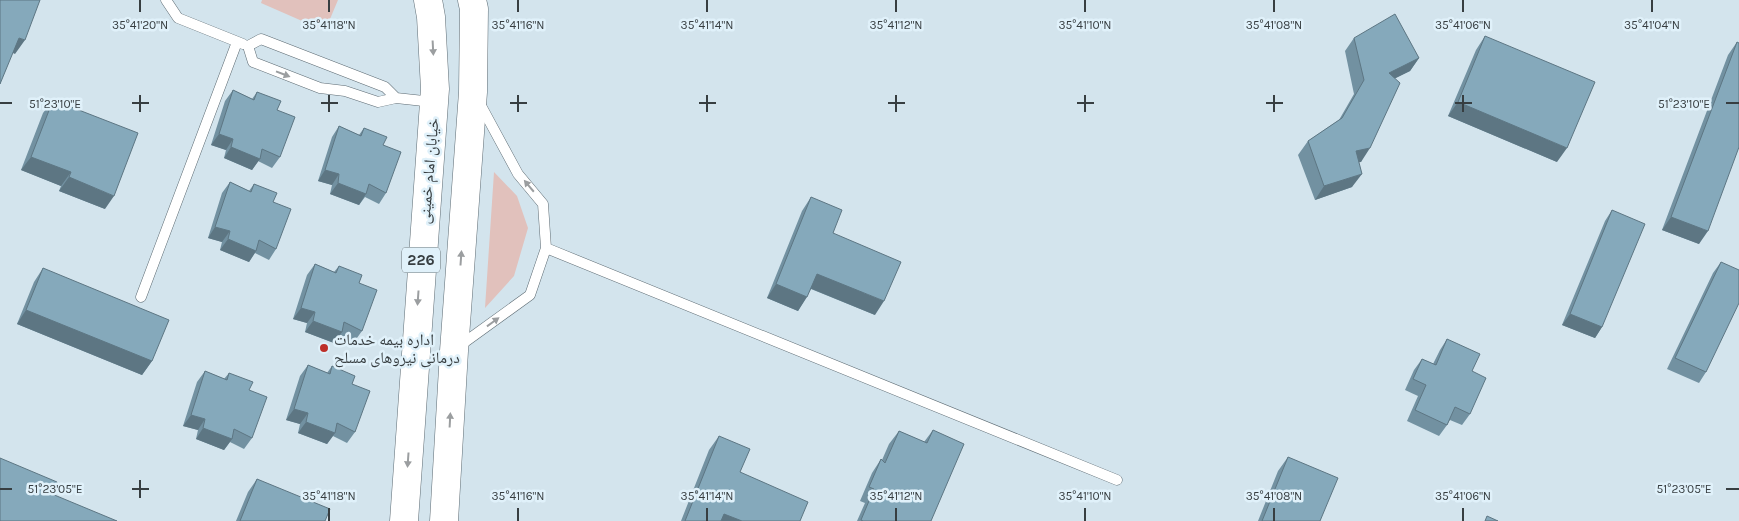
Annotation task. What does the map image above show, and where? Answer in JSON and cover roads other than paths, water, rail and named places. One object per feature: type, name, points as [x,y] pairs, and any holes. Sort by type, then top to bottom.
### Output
[{"type":"main road","name":"خیابان امام خمینی","points":[[404,521],[434,95],[431,17],[428,0]]},
{"type":"main road","name":"226","points":[[444,521],[473,92],[474,9],[472,0]]},
{"type":"main road","points":[[434,95],[441,79],[454,72],[466,76],[473,92]]},
{"type":"lane","points":[[166,0],[178,18],[248,46],[261,39],[384,87],[396,98]]},
{"type":"lane","points":[[141,297],[236,42]]},
{"type":"lane","points":[[248,46],[253,62],[320,88],[345,91],[378,102],[396,98],[434,95]]},
{"type":"lane","points":[[345,91],[351,75]]},
{"type":"lane","points":[[454,351],[530,295],[546,248],[543,204],[518,174],[473,92]]},
{"type":"lane","points":[[546,248],[1117,480]]},
{"type":"place","name":"اداره بیمه خدمات درمانی نیروهای مسلح","points":[[324,348]]}]
